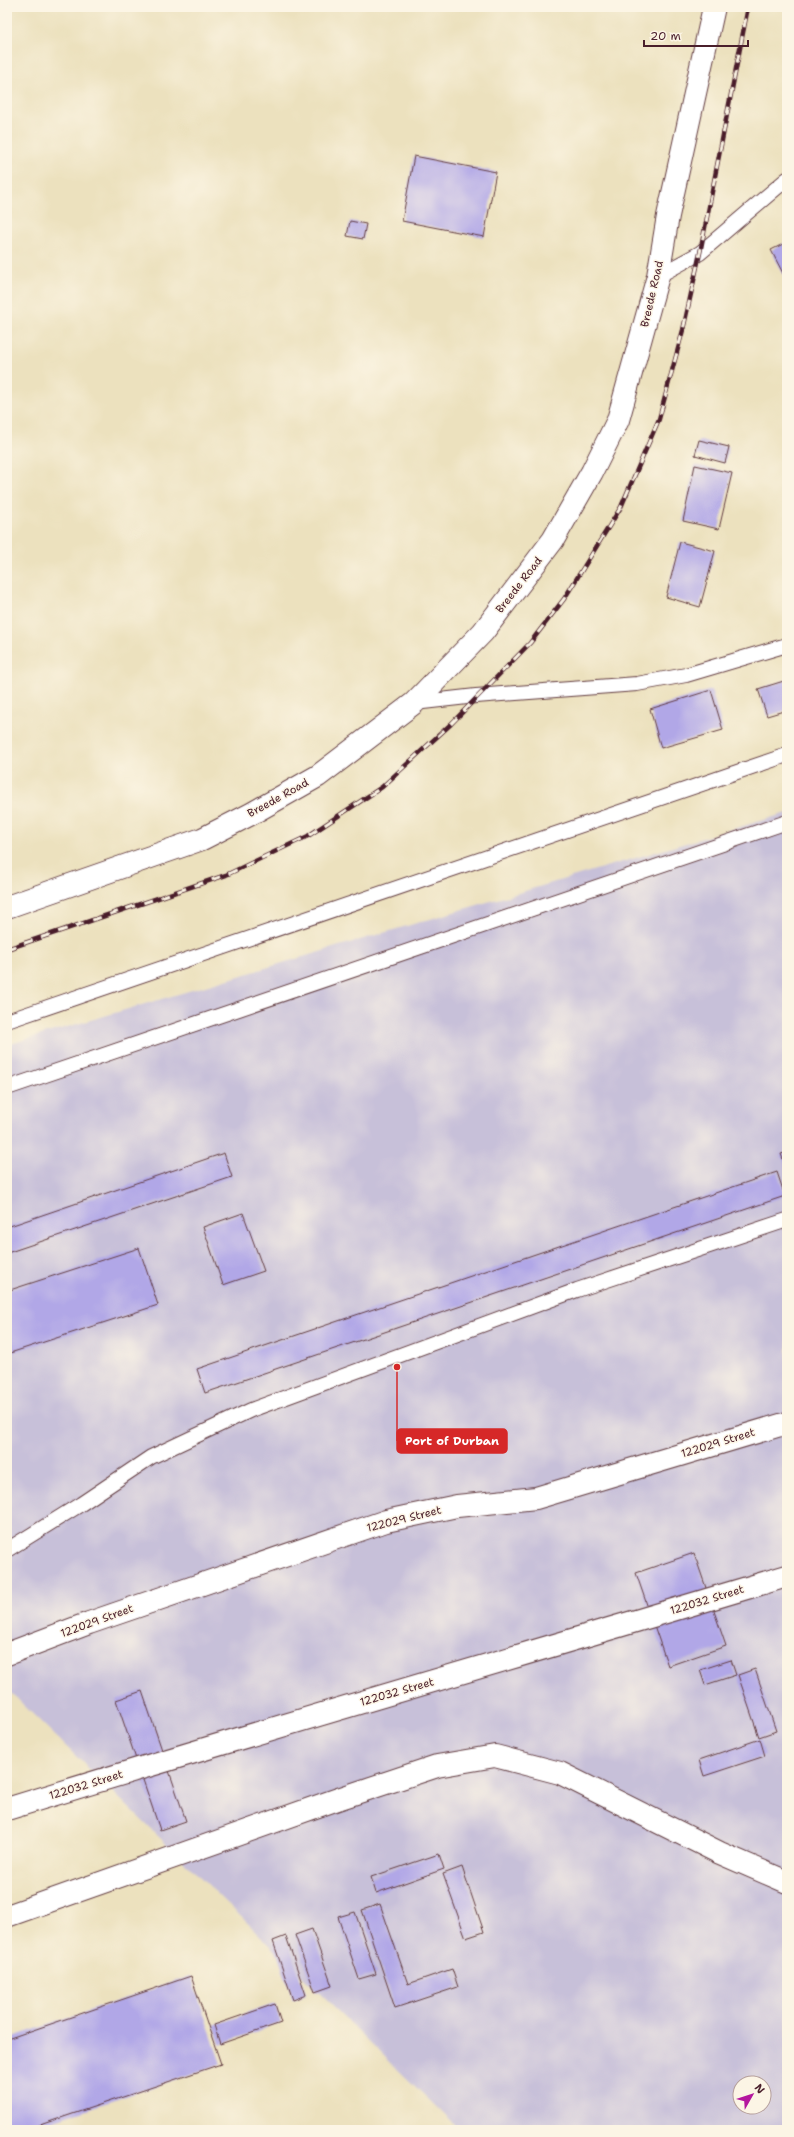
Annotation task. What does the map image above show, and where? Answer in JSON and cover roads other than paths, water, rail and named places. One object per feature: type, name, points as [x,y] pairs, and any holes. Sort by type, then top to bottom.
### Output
[{"type":"street","name":"Breede Road","points":[[7,907],[202,839],[251,814],[318,776],[414,703],[483,632],[553,540],[592,472],[618,420],[658,276],[668,216],[714,7]]},
{"type":"street","name":"122029 Street","points":[[7,1654],[96,1620],[386,1521],[457,1506],[536,1498],[787,1423]]},
{"type":"street","name":"122032 Street","points":[[7,1809],[216,1745],[510,1660],[787,1576]]},
{"type":"street","points":[[7,1916],[345,1796],[437,1766],[496,1756],[560,1773],[720,1853],[787,1882]]},
{"type":"lane","points":[[658,276],[700,253],[787,179]]},
{"type":"lane","points":[[414,703],[476,696],[637,684],[686,675],[787,645]]},
{"type":"lane","points":[[7,1021],[787,755]]},
{"type":"lane","points":[[7,1088],[787,822]]},
{"type":"lane","points":[[7,1550],[81,1504],[151,1457],[251,1410],[577,1290],[787,1220]]},
{"type":"railway","points":[[7,949],[226,875],[308,836],[382,787],[451,724],[530,643],[564,599],[621,507],[659,419],[683,330],[700,253],[748,7]]},
{"type":"place","name":"Port of Durban","points":[[397,1367]]}]
